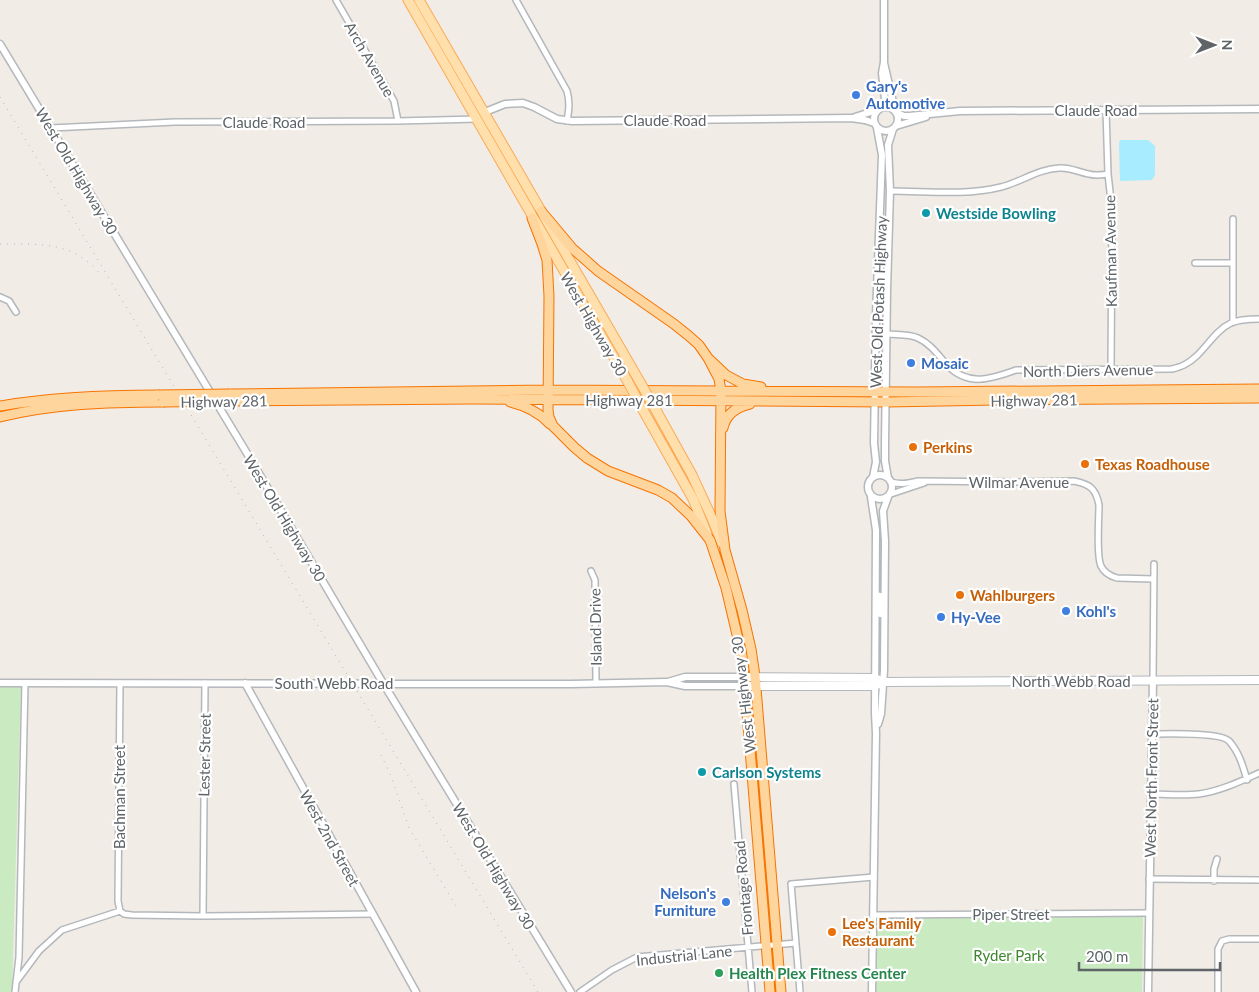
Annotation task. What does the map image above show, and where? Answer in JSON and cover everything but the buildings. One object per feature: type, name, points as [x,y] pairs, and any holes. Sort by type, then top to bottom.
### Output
[{"type":"highway","points":[[542,211],[572,248],[598,271],[674,324],[699,345],[708,358],[719,379],[720,511],[725,550]]},
{"type":"highway","points":[[532,218],[547,260],[549,296],[548,395],[549,417],[553,426]]},
{"type":"highway","points":[[708,358],[726,375],[742,384],[795,396]]},
{"type":"highway","name":"Highway 281","points":[[0,406],[83,396],[161,398],[548,395],[795,396],[875,392],[1259,389]]},
{"type":"highway","name":"Highway 281","points":[[231,397],[487,399],[548,395]]},
{"type":"highway","points":[[720,446],[725,420],[735,410],[748,404],[795,396]]},
{"type":"highway","name":"Highway 281","points":[[795,396],[875,402],[1259,398]]},
{"type":"highway","name":"Highway 281","points":[[0,417],[28,411],[84,404],[161,398]]},
{"type":"highway","points":[[487,399],[510,402],[526,407],[543,416],[587,458],[608,471],[658,490],[672,498],[691,516],[710,540]]},
{"type":"highway","name":"West Highway 30","points":[[710,540],[726,588],[742,656],[770,992]]},
{"type":"highway","name":"West Highway 30","points":[[725,550],[751,649],[781,992]]},
{"type":"main road","name":"West Highway 30","points":[[408,0],[628,382],[693,499],[710,540]]},
{"type":"main road","name":"West Highway 30","points":[[419,0],[640,382],[692,476],[725,550]]},
{"type":"main road","points":[[469,105],[479,112],[485,112]]},
{"type":"main road","points":[[477,119],[482,118],[490,122]]},
{"type":"main road","name":"North Webb Road","points":[[878,682],[1259,680]]},
{"type":"main road","name":"South Webb Road","points":[[745,681],[878,682]]},
{"type":"street","name":"Arch Avenue","points":[[336,0],[394,101],[398,121]]},
{"type":"street","points":[[516,0],[567,91],[570,108],[567,121]]},
{"type":"street","points":[[884,0],[884,62],[882,73],[885,99],[874,116],[876,125],[885,131],[894,128],[899,118],[884,62]]},
{"type":"street","name":"West Old Highway 30","points":[[0,44],[571,992]]},
{"type":"street","name":"Claude Road","points":[[485,112],[505,104],[523,103],[557,119],[567,121],[851,118],[865,120],[876,125]]},
{"type":"street","points":[[879,109],[889,107],[896,112]]},
{"type":"street","name":"Claude Road","points":[[851,118],[879,109]]},
{"type":"street","name":"Claude Road","points":[[896,112],[904,116],[960,111],[1259,109]]},
{"type":"street","points":[[1106,110],[1108,174]]},
{"type":"street","name":"Claude Road","points":[[894,128],[933,114]]},
{"type":"street","name":"Claude Road","points":[[51,128],[174,122],[477,119]]},
{"type":"street","name":"West Old Potash Highway","points":[[873,477],[876,462],[874,443],[882,155],[876,125]]},
{"type":"street","name":"West Old Potash Highway","points":[[890,480],[886,461],[890,191],[888,144],[894,128]]},
{"type":"street","name":"Kaufman Avenue","points":[[890,191],[955,192],[986,190],[1003,186],[1039,171],[1060,168],[1073,169],[1088,174],[1108,174],[1112,210],[1111,370]]},
{"type":"street","points":[[880,217],[883,230],[883,250],[884,253],[889,254]]},
{"type":"street","points":[[1233,219],[1232,322],[1259,319]]},
{"type":"street","points":[[1195,263],[1233,263]]},
{"type":"street","points":[[878,272],[882,275],[882,293],[887,309]]},
{"type":"street","points":[[0,297],[9,301],[16,312]]},
{"type":"street","name":"North Diers Avenue","points":[[888,334],[909,335],[917,338],[925,342],[947,366],[959,375],[970,379],[982,380],[995,378],[1016,370],[1172,369],[1183,366],[1192,360],[1222,328],[1232,322]]},
{"type":"street","points":[[872,992],[875,713],[884,627],[885,581],[885,530],[882,511],[892,490],[890,480],[881,475],[873,477],[867,487],[876,520],[878,682]]},
{"type":"street","name":"Wilmar Avenue","points":[[890,480],[898,484],[918,481],[1074,481],[1088,485],[1096,494],[1099,505],[1100,560],[1104,570],[1116,578],[1154,579]]},
{"type":"street","name":"Wilmar Avenue","points":[[890,495],[927,482]]},
{"type":"street","points":[[871,497],[882,500],[890,495]]},
{"type":"street","points":[[876,541],[880,550],[881,578],[885,581]]},
{"type":"street","name":"West North Front Street","points":[[1148,992],[1154,564]]},
{"type":"street","name":"Island Drive","points":[[591,571],[594,580],[596,683]]},
{"type":"street","points":[[876,595],[880,596],[881,618],[884,627]]},
{"type":"street","name":"South Webb Road","points":[[0,683],[596,683],[667,682],[685,677],[745,681]]},
{"type":"street","points":[[15,992],[19,957],[25,683]]},
{"type":"street","name":"Bachman Street","points":[[120,683],[118,891],[120,911]]},
{"type":"street","name":"Lester Street","points":[[203,916],[205,683]]},
{"type":"street","name":"West 2nd Street","points":[[245,683],[416,992]]},
{"type":"street","points":[[1152,734],[1214,736],[1228,739],[1240,757],[1247,780]]},
{"type":"street","points":[[1150,794],[1197,794],[1220,790],[1247,780],[1259,773]]},
{"type":"street","name":"Frontage Road","points":[[734,784],[752,992]]},
{"type":"street","points":[[1214,881],[1214,869],[1217,859]]},
{"type":"street","points":[[800,992],[791,884],[874,878]]},
{"type":"street","points":[[1149,879],[1259,880]]},
{"type":"street","points":[[16,982],[39,951],[62,930],[120,911],[124,914],[132,915],[203,916],[373,914]]},
{"type":"street","name":"Piper Street","points":[[873,915],[1148,913]]},
{"type":"street","points":[[1218,992],[1218,949],[1222,941],[1229,939],[1259,939]]},
{"type":"street","name":"Industrial Lane","points":[[580,992],[612,970],[636,957],[796,943]]},
{"type":"green space","points":[[0,687],[21,687],[12,992],[0,992]]},
{"type":"green space","name":"Ryder Park","points":[[1143,917],[1142,992],[876,992],[877,918]]},
{"type":"water","points":[[1120,140],[1148,140],[1155,146],[1155,175],[1152,180],[1120,181]]},
{"type":"railway","points":[[0,97],[538,992]]},
{"type":"railway","points":[[0,244],[43,245],[68,250],[80,256],[102,276]]},
{"type":"railway","points":[[381,755],[391,776],[409,828],[456,906]]},
{"type":"place","name":"Gary's Automotive","points":[[856,95]]},
{"type":"place","name":"Westside Bowling","points":[[926,213]]},
{"type":"place","name":"Mosaic","points":[[911,363]]},
{"type":"place","name":"Perkins","points":[[913,447]]},
{"type":"place","name":"Texas Roadhouse","points":[[1085,464]]},
{"type":"place","name":"Wahlburgers","points":[[960,595]]},
{"type":"place","name":"Kohl's","points":[[1066,611]]},
{"type":"place","name":"Hy-Vee","points":[[941,617]]},
{"type":"place","name":"Carlson Systems","points":[[702,772]]},
{"type":"place","name":"Nelson's Furniture","points":[[726,902]]},
{"type":"place","name":"Lee's Family Restaurant","points":[[832,932]]},
{"type":"place","name":"Health Plex Fitness Center","points":[[719,973]]}]
